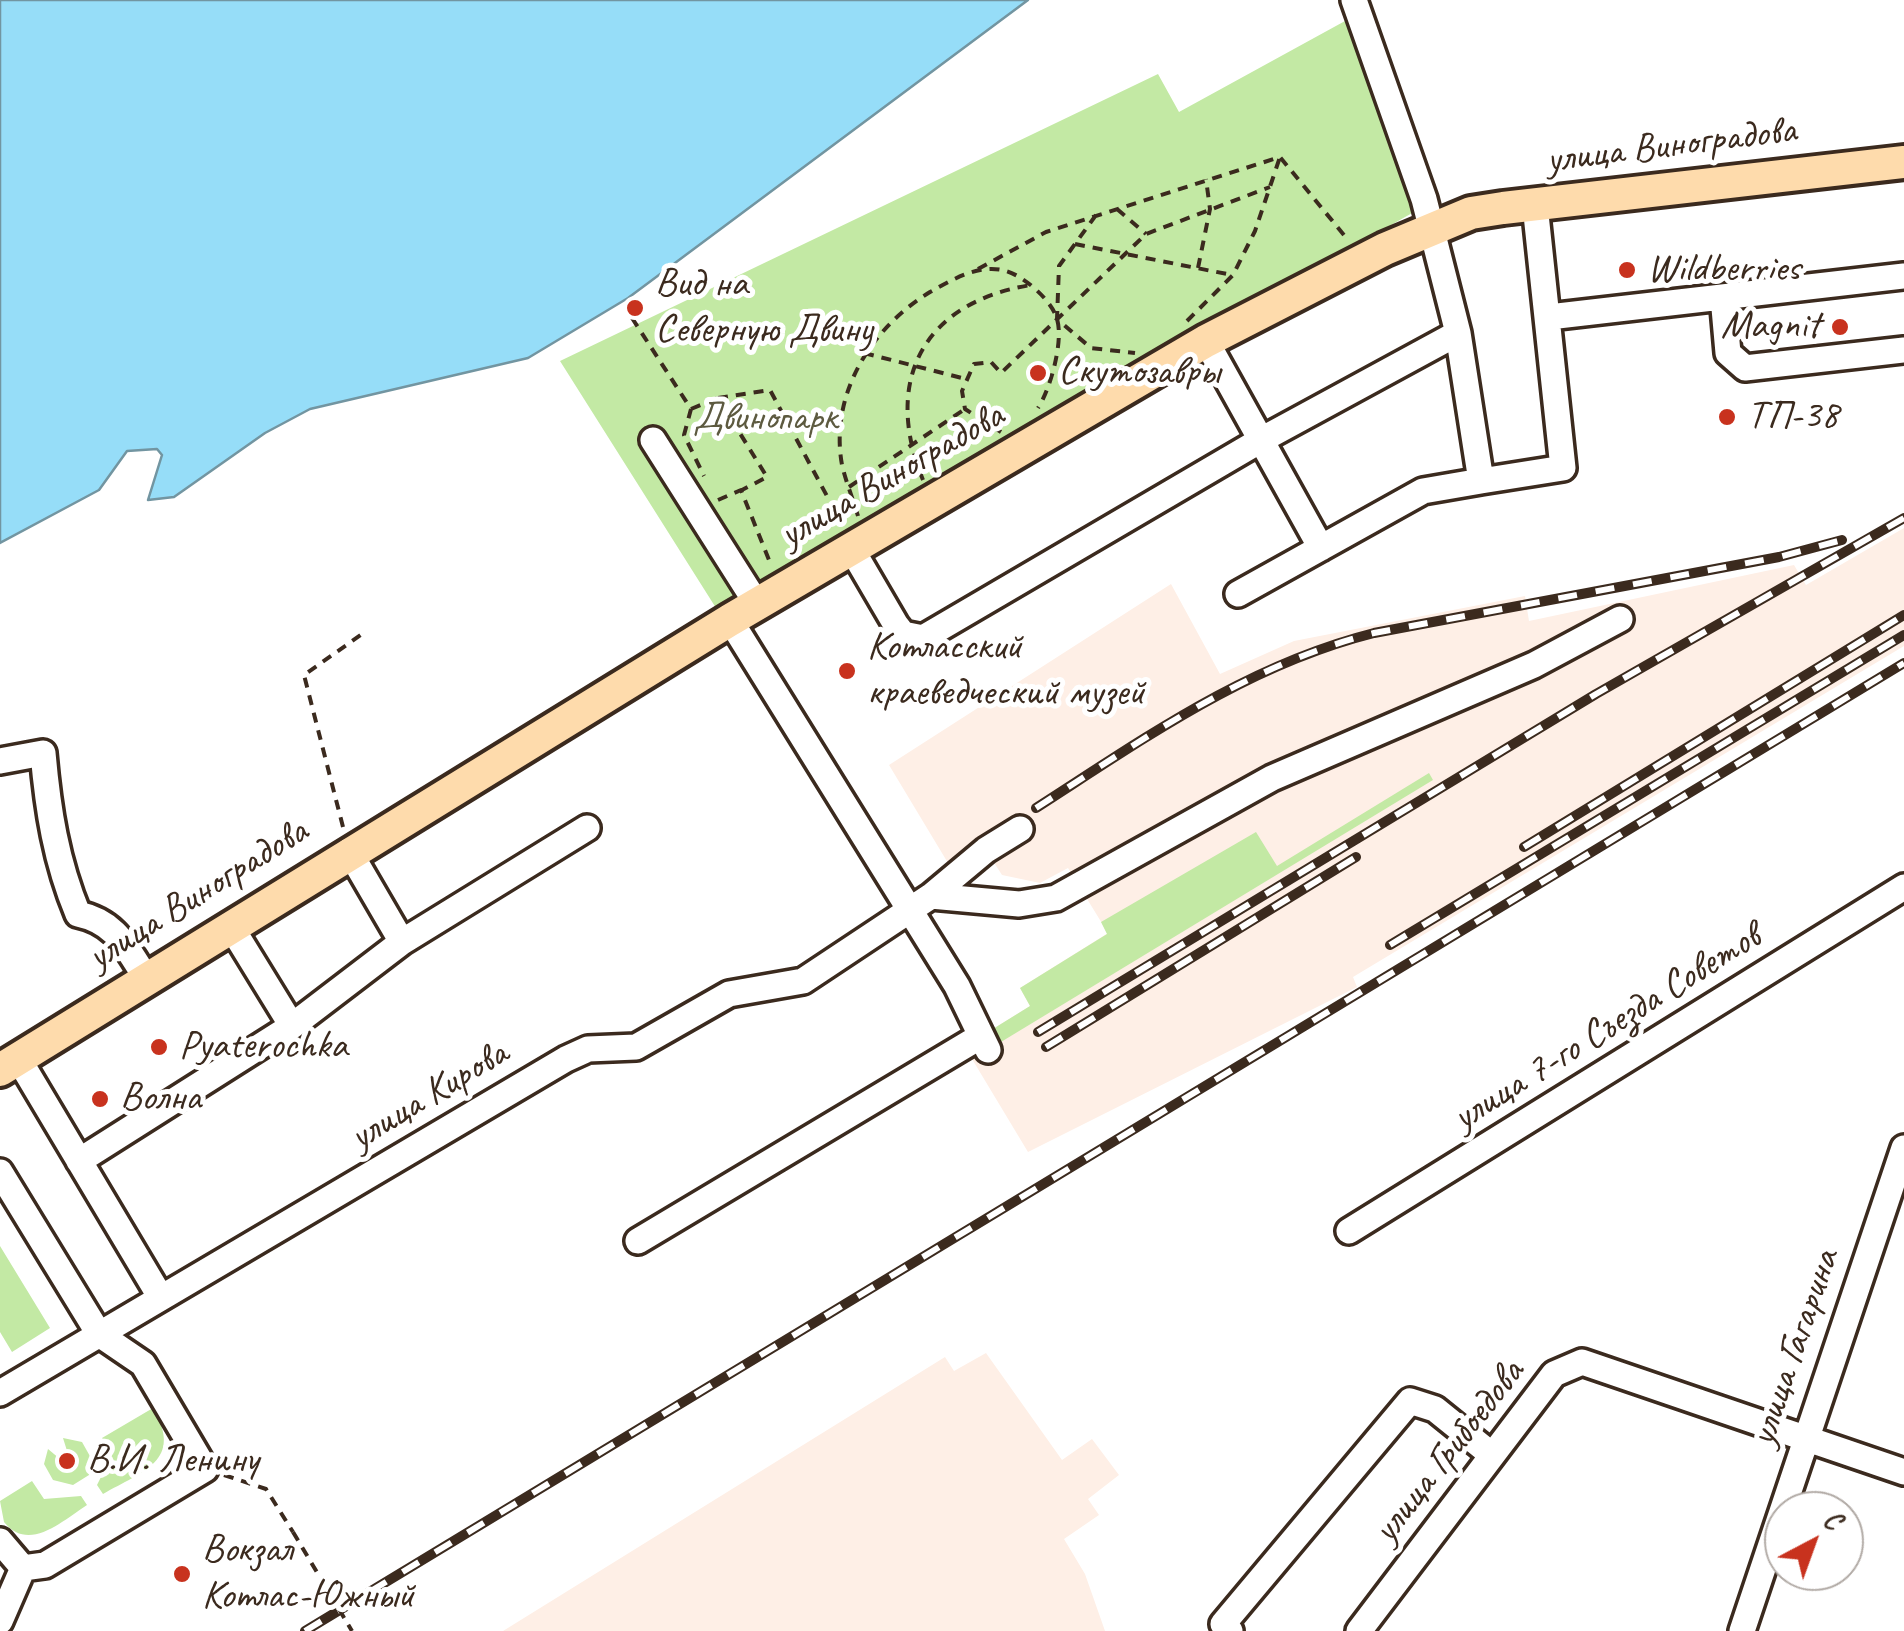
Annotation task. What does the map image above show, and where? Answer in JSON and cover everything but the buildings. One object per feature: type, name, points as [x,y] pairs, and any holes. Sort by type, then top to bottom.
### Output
[{"type":"main road","name":"улица Виноградова","points":[[9,1064],[349,851],[744,612],[841,536],[1194,333],[1471,213],[1904,162]]},
{"type":"street","points":[[1354,0],[1433,228],[1458,332],[1481,481]]},
{"type":"street","points":[[1238,594],[1423,492],[1564,468],[1535,205]]},
{"type":"street","points":[[1549,317],[1904,276]]},
{"type":"street","points":[[1723,297],[1728,352],[1745,368],[1904,350]]},
{"type":"street","points":[[841,536],[896,626],[903,634],[923,638],[1261,440],[1458,332]]},
{"type":"street","points":[[1194,333],[1261,440],[1321,548]]},
{"type":"street","points":[[638,1242],[984,1043],[920,903],[744,612],[654,440]]},
{"type":"street","points":[[920,903],[1019,904],[1056,898],[1288,769],[1534,665],[1620,618]]},
{"type":"street","points":[[0,761],[43,753],[51,829],[62,875],[78,914],[99,918],[116,931],[146,978]]},
{"type":"street","points":[[79,1161],[292,1026],[402,942],[587,828]]},
{"type":"street","name":"улица Кирова","points":[[0,1393],[566,1059],[588,1049],[636,1046],[730,994],[803,980],[920,903],[986,850],[1020,829]]},
{"type":"street","points":[[349,851],[402,942]]},
{"type":"street","name":"улица 7-го Съезда Советов","points":[[1349,1232],[1904,887]]},
{"type":"street","points":[[230,926],[292,1026]]},
{"type":"street","points":[[9,1064],[79,1161],[161,1298]]},
{"type":"street","name":"улица Гагарина","points":[[1742,1631],[1803,1438],[1904,1148]]},
{"type":"street","points":[[0,1172],[100,1334],[144,1364],[205,1470],[45,1565],[23,1568]]},
{"type":"street","name":"улица Грибоедова","points":[[1359,1631],[1554,1374],[1582,1362],[1904,1472]]},
{"type":"street","points":[[1230,1631],[1223,1624],[1410,1401],[1435,1409],[1492,1455]]},
{"type":"street","points":[[0,1541],[23,1568]]},
{"type":"street","points":[[0,1620],[23,1568]]},
{"type":"path","points":[[690,409],[718,398],[770,390],[841,536],[858,516],[842,462],[844,406],[864,353],[900,310],[1046,232],[1280,157]]},
{"type":"path","points":[[1194,333],[1233,275],[1280,157]]},
{"type":"path","points":[[1280,157],[1348,240]]},
{"type":"path","points":[[1198,268],[1210,208],[1206,179]]},
{"type":"path","points":[[964,408],[962,391],[974,364],[992,362],[1001,372],[1146,234],[1270,187]]},
{"type":"path","points":[[1117,209],[1146,234]]},
{"type":"path","points":[[1036,411],[1043,400],[1056,350],[1059,266],[1096,215]]},
{"type":"path","points":[[1075,244],[1233,275]]},
{"type":"path","points":[[977,270],[1004,270],[1032,285],[1057,319],[1090,348],[1138,353]]},
{"type":"path","points":[[923,480],[909,446],[904,406],[914,366],[931,335],[959,308],[994,291],[1032,285]]},
{"type":"path","points":[[632,318],[690,409],[684,435],[708,484]]},
{"type":"path","points":[[864,353],[966,380]]},
{"type":"path","points":[[716,501],[767,477],[718,398]]},
{"type":"path","points":[[849,487],[964,408]]},
{"type":"path","points":[[964,408],[1005,434]]},
{"type":"path","points":[[741,490],[772,568],[786,560]]},
{"type":"path","points":[[349,851],[304,675],[362,634]]},
{"type":"path","points":[[205,1470],[266,1489],[352,1631]]},
{"type":"shaded area","points":[[1904,528],[1904,646],[1353,977],[1357,987],[1028,1152],[972,1059],[995,1045],[988,1032],[1030,1006],[1020,988],[1108,933],[1068,868],[1040,883],[1002,875],[982,844],[948,863],[889,765],[1171,584],[1220,674],[1294,641],[1525,596],[1529,621],[1794,565],[1806,585]]},
{"type":"shaded area","points":[[986,1353],[1062,1460],[1092,1439],[1119,1475],[1088,1499],[1099,1515],[1064,1539],[1085,1574],[1105,1631],[503,1631],[945,1357],[954,1371]]},
{"type":"green space","name":"Двинопарк","points":[[1345,21],[1421,208],[716,608],[560,361],[1158,74],[1179,112]]},
{"type":"green space","points":[[1429,773],[1433,780],[996,1045],[988,1032],[1030,1006],[1020,988],[1107,934],[1101,922],[1256,832],[1277,866]]},
{"type":"green space","points":[[0,1246],[50,1328],[12,1352],[0,1332]]},
{"type":"green space","points":[[153,1408],[164,1441],[161,1452],[145,1471],[103,1494],[97,1485],[112,1455],[102,1438]]},
{"type":"green space","points":[[63,1438],[82,1442],[91,1458],[89,1475],[73,1485],[53,1480],[44,1464],[48,1449],[60,1459],[68,1454]]},
{"type":"green space","points":[[32,1481],[44,1499],[81,1496],[87,1505],[46,1531],[24,1535],[14,1531],[4,1522],[0,1501]]},
{"type":"water","points":[[0,0],[1028,0],[628,298],[528,358],[310,409],[265,433],[174,497],[148,500],[162,455],[157,449],[127,451],[99,490],[0,543]]},
{"type":"railway","points":[[1038,1032],[1596,694],[1904,518]]},
{"type":"railway","points":[[1036,808],[1198,706],[1327,647],[1374,633],[1779,557],[1842,540]]},
{"type":"railway","points":[[1524,847],[1904,615]]},
{"type":"railway","points":[[1390,945],[1904,635]]},
{"type":"railway","points":[[305,1631],[1904,663]]},
{"type":"railway","points":[[1046,1047],[1356,857]]},
{"type":"place","name":"Wildberries","points":[[1627,270]]},
{"type":"place","name":"Вид на Северную Двину","points":[[635,308]]},
{"type":"place","name":"Magnit","points":[[1840,327]]},
{"type":"place","name":"Скутозавры","points":[[1038,373]]},
{"type":"place","name":"ТП-38","points":[[1727,417]]},
{"type":"place","name":"Котласский краеведческий музей","points":[[847,671]]},
{"type":"place","name":"Pyaterochka","points":[[159,1047]]},
{"type":"place","name":"Волна","points":[[100,1099]]},
{"type":"place","name":"В.И. Ленину","points":[[67,1461]]},
{"type":"place","name":"Вокзал Котлас-Южный","points":[[182,1574]]}]
